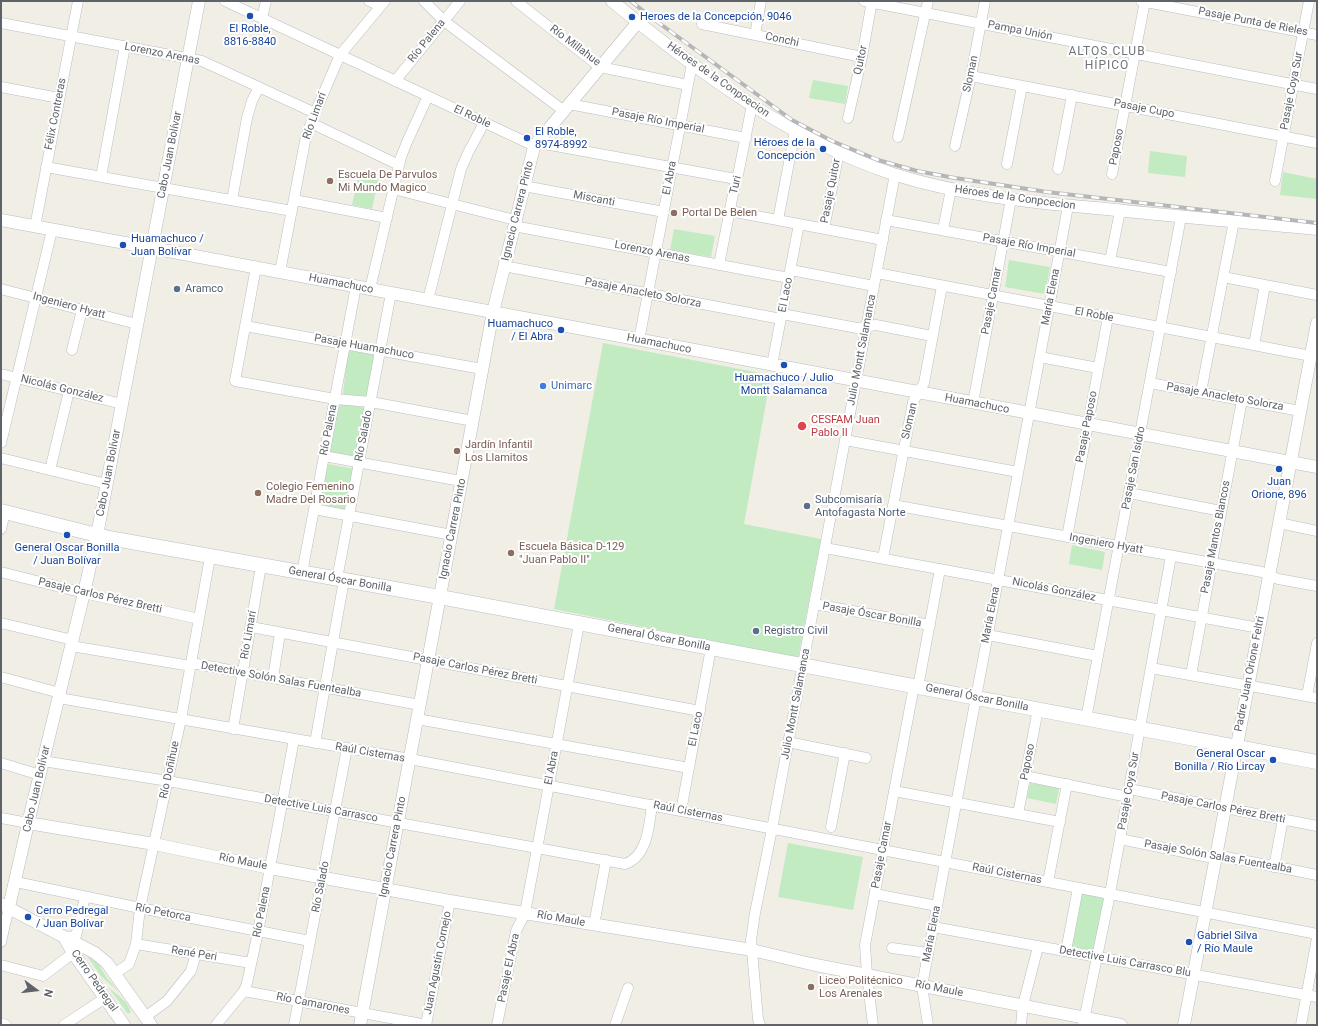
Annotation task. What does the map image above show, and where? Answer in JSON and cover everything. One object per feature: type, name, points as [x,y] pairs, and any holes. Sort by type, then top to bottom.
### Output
[{"type":"main road","name":"General Óscar Bonilla","points":[[3,512],[97,536],[803,665],[1317,762]]},
{"type":"street","name":"Félix Contreras","points":[[34,227],[78,1]]},
{"type":"street","name":"Cabo Juan Bolívar","points":[[1,942],[5,906],[16,882],[28,823],[97,536],[200,1]]},
{"type":"street","name":"El Roble","points":[[225,1],[528,143],[535,145],[545,144],[736,179]]},
{"type":"street","points":[[262,18],[266,1]]},
{"type":"street","points":[[370,1],[382,4]]},
{"type":"street","name":"Pasaje Río Imperial","points":[[424,1],[444,21],[566,107],[680,125],[746,138]]},
{"type":"street","name":"Río Palena","points":[[395,81],[460,1]]},
{"type":"street","name":"Río Millahue","points":[[516,1],[600,67],[688,85]]},
{"type":"street","points":[[612,1],[638,22]]},
{"type":"street","points":[[755,35],[761,1]]},
{"type":"street","points":[[898,137],[928,1]]},
{"type":"street","name":"Sloman","points":[[955,146],[971,76],[985,1]]},
{"type":"street","name":"Pasaje Punta de Rieles","points":[[1144,1],[1317,35]]},
{"type":"street","name":"Paposo","points":[[1112,174],[1144,1]]},
{"type":"street","name":"Pasaje Coya Sur","points":[[1275,181],[1309,1]]},
{"type":"street","name":"Pampa Unión","points":[[869,2],[1317,89]]},
{"type":"street","name":"Quitor","points":[[848,118],[862,57],[869,2]]},
{"type":"street","name":"Río Limarí","points":[[280,272],[306,136],[340,55],[382,4]]},
{"type":"street","name":"Ignacio Carrera Pinto","points":[[360,1025],[493,312],[535,145],[638,22]]},
{"type":"street","name":"Héroes de la Conpcecion","points":[[638,22],[692,64],[752,105],[795,131],[839,152],[895,174],[952,189],[1011,199],[1068,206],[1317,229]]},
{"type":"street","name":"Lorenzo Arenas","points":[[1,23],[202,61],[315,113]]},
{"type":"street","name":"Conchi","points":[[702,24],[862,57]]},
{"type":"street","points":[[101,177],[125,46]]},
{"type":"street","name":"El Abra","points":[[639,340],[692,64]]},
{"type":"street","name":"Pasaje Cupo","points":[[971,76],[1317,143]]},
{"type":"street","points":[[1007,164],[1022,86]]},
{"type":"street","points":[[1,87],[59,98]]},
{"type":"street","points":[[232,200],[247,118],[252,101],[259,87]]},
{"type":"street","points":[[370,289],[399,165],[407,142],[428,96]]},
{"type":"street","points":[[1058,169],[1072,96]]},
{"type":"street","name":"Turi","points":[[719,265],[752,105]]},
{"type":"street","points":[[311,123],[399,165]]},
{"type":"street","points":[[428,300],[464,160],[484,123]]},
{"type":"street","points":[[778,220],[795,131]]},
{"type":"street","name":"Pasaje Quitor","points":[[824,229],[839,152]]},
{"type":"street","points":[[46,167],[292,211]]},
{"type":"street","name":"Julio Montt Salamanca","points":[[760,1025],[758,1019],[751,940],[755,913],[895,174]]},
{"type":"street","name":"Miscanti","points":[[524,186],[664,212]]},
{"type":"street","name":"Lorenzo Arenas","points":[[393,189],[452,204],[515,223],[719,265],[874,286]]},
{"type":"street","points":[[943,230],[952,189]]},
{"type":"street","name":"Pasaje Camar","points":[[973,403],[1011,199]]},
{"type":"street","points":[[294,200],[387,218]]},
{"type":"street","name":"María Elena","points":[[928,1025],[922,986],[1068,206]]},
{"type":"street","points":[[730,211],[883,240]]},
{"type":"street","points":[[1110,261],[1120,211]]},
{"type":"street","name":"Pasaje San Isidro","points":[[1086,719],[1181,217]]},
{"type":"street","name":"Huamachuco","points":[[1,220],[1317,467]]},
{"type":"street","name":"Pasaje Río Imperial","points":[[886,220],[1171,272]]},
{"type":"street","points":[[1201,392],[1234,221]]},
{"type":"street","name":"El Laco","points":[[772,365],[799,224]]},
{"type":"street","points":[[1,443],[52,230]]},
{"type":"street","name":"Pasaje Anacleto Solorza","points":[[504,266],[648,294],[782,316],[857,328],[876,325],[932,336]]},
{"type":"street","points":[[256,267],[235,381],[335,399],[371,402],[473,421]]},
{"type":"street","name":"El Roble","points":[[876,273],[1311,356]]},
{"type":"street","points":[[1223,277],[1317,295]]},
{"type":"street","points":[[1254,345],[1265,285]]},
{"type":"street","name":"Río Palena","points":[[302,573],[356,286]]},
{"type":"street","name":"Sloman","points":[[883,558],[913,402],[924,383],[942,286]]},
{"type":"street","name":"Ingeniero Hyatt","points":[[1,289],[138,324]]},
{"type":"street","name":"Río Salado","points":[[340,580],[349,516],[391,293]]},
{"type":"street","points":[[72,350],[82,310]]},
{"type":"street","name":"Pasaje Paposo","points":[[1067,537],[1108,317]]},
{"type":"street","name":"Padre Juan Orione Feltri","points":[[1184,1025],[1317,323]]},
{"type":"street","name":"Pasaje Huamachuco","points":[[245,326],[482,369]]},
{"type":"street","points":[[1040,357],[1098,368]]},
{"type":"street","name":"Nicolás González","points":[[1,374],[122,404]]},
{"type":"street","name":"Pasaje Anacleto Solorza","points":[[1150,383],[1300,410]]},
{"type":"street","points":[[50,470],[68,391]]},
{"type":"street","name":"Pasaje Mantos Blancos","points":[[1190,675],[1242,400]]},
{"type":"street","points":[[845,440],[1018,472]]},
{"type":"street","points":[[324,456],[462,482]]},
{"type":"street","points":[[1,458],[107,484]]},
{"type":"street","points":[[1129,494],[1221,511]]},
{"type":"street","name":"Ingeniero Hyatt","points":[[893,505],[1262,572],[1278,579],[1317,586]]},
{"type":"street","points":[[314,509],[452,534]]},
{"type":"street","points":[[1,529],[3,512]]},
{"type":"street","points":[[1279,524],[1317,531]]},
{"type":"street","name":"Nicolás González","points":[[825,548],[1259,628]]},
{"type":"street","name":"Río Doñihue","points":[[114,974],[129,964],[136,944],[140,908],[181,719],[210,556]]},
{"type":"street","name":"Pasaje Coya Sur","points":[[1083,1021],[1098,957],[1110,894],[1171,556]]},
{"type":"street","name":"Río Limarí","points":[[233,728],[261,566]]},
{"type":"street","name":"Pasaje Camar","points":[[873,1025],[865,945],[894,791],[930,625],[940,569]]},
{"type":"street","name":"Pasaje Carlos Pérez Bretti","points":[[1,572],[84,593],[199,619]]},
{"type":"street","points":[[315,743],[333,643],[340,580]]},
{"type":"street","name":"Pasaje Óscar Bonilla","points":[[814,604],[930,625]]},
{"type":"street","points":[[1,623],[72,643]]},
{"type":"street","name":"El Abra","points":[[525,912],[579,624]]},
{"type":"street","name":"Pasaje Carlos Pérez Bretti","points":[[250,627],[700,712]]},
{"type":"street","points":[[273,678],[280,633]]},
{"type":"street","points":[[988,635],[1098,656]]},
{"type":"street","name":"Detective Solón Salas Fuentealba","points":[[72,643],[185,665],[197,664],[243,672],[420,706]]},
{"type":"street","points":[[1151,668],[1312,697],[1317,644]]},
{"type":"street","name":"El Laco","points":[[681,811],[711,648]]},
{"type":"street","name":"Raúl Cisternas","points":[[1,677],[59,695],[181,719],[347,748],[652,805],[1317,934]]},
{"type":"street","name":"Paposo","points":[[1018,814],[1038,710]]},
{"type":"street","points":[[417,720],[689,768]]},
{"type":"street","name":"Río Palena","points":[[244,991],[258,932],[294,739]]},
{"type":"street","points":[[788,742],[866,758]]},
{"type":"street","name":"Río Salado","points":[[294,1025],[347,748]]},
{"type":"street","points":[[831,827],[845,753]]},
{"type":"street","name":"Detective Luis Carrasco","points":[[43,761],[168,781],[625,864],[633,861],[640,853],[647,837],[652,805]]},
{"type":"street","points":[[1,763],[40,775]]},
{"type":"street","name":"Pasaje Carlos Pérez Bretti","points":[[1025,776],[1067,784],[1225,808],[1317,826]]},
{"type":"street","points":[[1048,882],[1067,784]]},
{"type":"street","points":[[894,791],[1060,822]]},
{"type":"street","name":"Río Maule","points":[[1,818],[154,844],[270,868],[386,888],[450,901],[752,950],[811,964],[1023,1005],[1083,1021],[1121,1025]]},
{"type":"street","points":[[1274,867],[1283,819]]},
{"type":"street","name":"Pasaje Solón Salas Fuentealba","points":[[1120,839],[1208,857],[1226,858],[1317,875]]},
{"type":"street","points":[[594,925],[606,860]]},
{"type":"street","name":"Río Petorca","points":[[16,882],[258,932],[310,941]]},
{"type":"street","points":[[1066,952],[1078,888]]},
{"type":"street","points":[[875,894],[937,906]]},
{"type":"street","points":[[64,937],[76,936],[85,897]]},
{"type":"street","name":"Juan Agustín Cornejo","points":[[426,1025],[450,901]]},
{"type":"street","name":"Cerro Pedregal","points":[[5,906],[95,953],[107,964],[148,1021]]},
{"type":"street","name":"Pasaje El Abra","points":[[497,1025],[516,931],[525,912]]},
{"type":"street","name":"Detective Luis Carrasco Blu","points":[[933,927],[1317,997]]},
{"type":"street","name":"Cerro Pedregal","points":[[64,937],[124,1025]]},
{"type":"street","points":[[1301,1025],[1317,938]]},
{"type":"street","name":"René Peri","points":[[136,944],[251,963]]},
{"type":"street","points":[[1021,1025],[1023,1005],[1038,946]]},
{"type":"street","points":[[892,948],[928,953]]},
{"type":"street","points":[[1,964],[43,976],[74,953]]},
{"type":"street","points":[[148,1021],[191,971],[196,954]]},
{"type":"street","points":[[615,1025],[628,988]]},
{"type":"street","points":[[216,1025],[244,991]]},
{"type":"street","name":"Río Camarones","points":[[244,991],[426,1025]]},
{"type":"street","points":[[64,1025],[105,998]]},
{"type":"street","points":[[1,1023],[6,1025]]},
{"type":"green space","points":[[813,80],[848,86],[845,104],[809,98]]},
{"type":"green space","points":[[1150,151],[1187,156],[1185,177],[1148,173]]},
{"type":"green space","points":[[1283,172],[1317,179],[1317,199],[1280,195]]},
{"type":"green space","points":[[359,173],[379,177],[372,209],[352,205]]},
{"type":"green space","points":[[674,229],[715,236],[711,257],[670,250]]},
{"type":"green space","points":[[1009,260],[1050,267],[1045,294],[1005,287]]},
{"type":"green space","points":[[603,343],[771,375],[744,524],[821,539],[798,658],[554,609]]},
{"type":"green space","points":[[348,349],[375,354],[369,397],[343,394]]},
{"type":"green space","points":[[339,403],[366,408],[358,456],[330,453]]},
{"type":"green space","points":[[328,464],[355,469],[348,513],[319,507]]},
{"type":"green space","points":[[1072,545],[1105,552],[1102,570],[1069,564]]},
{"type":"green space","points":[[1030,783],[1059,788],[1056,804],[1027,798]]},
{"type":"green space","points":[[788,843],[863,857],[853,910],[778,897]]},
{"type":"green space","points":[[1081,893],[1105,899],[1094,951],[1071,947]]},
{"type":"green space","points":[[87,956],[98,963],[107,978],[120,993],[101,976]]},
{"type":"green space","points":[[108,987],[125,1001],[131,1012],[128,1014]]},
{"type":"railway","points":[[631,1],[792,120],[832,141],[878,160],[917,171],[1047,192],[1317,223]]},
{"type":"place","name":"El Roble, 8816-8840","points":[[250,16]]},
{"type":"place","name":"Heroes de la Concepción, 9046","points":[[632,17]]},
{"type":"place","name":"El Roble, 8974-8992","points":[[527,138]]},
{"type":"place","name":"Héroes de la Concepción","points":[[823,149]]},
{"type":"place","name":"Escuela De Parvulos Mi Mundo Magico","points":[[330,181]]},
{"type":"place","name":"Portal De Belen","points":[[674,213]]},
{"type":"place","name":"Huamachuco / Juan Bolívar","points":[[123,245]]},
{"type":"place","name":"Aramco","points":[[177,289]]},
{"type":"place","name":"Huamachuco / El Abra","points":[[561,330]]},
{"type":"place","name":"Huamachuco / Julio Montt Salamanca","points":[[784,365]]},
{"type":"place","name":"Unimarc","points":[[543,386]]},
{"type":"place","name":"CESFAM Juan Pablo II","points":[[802,426]]},
{"type":"place","name":"Jardín Infantil Los Llamitos","points":[[457,451]]},
{"type":"place","name":"Juan Orione, 896","points":[[1279,469]]},
{"type":"place","name":"Colegio Femenino Madre Del Rosario","points":[[258,493]]},
{"type":"place","name":"Subcomisaría Antofagasta Norte","points":[[807,506]]},
{"type":"place","name":"General Oscar Bonilla / Juan Bolívar","points":[[67,535]]},
{"type":"place","name":"Escuela Básica D-129 \"Juan Pablo II\"","points":[[511,553]]},
{"type":"place","name":"Registro Civil","points":[[756,631]]},
{"type":"place","name":"General Oscar Bonilla / Río Lircay","points":[[1273,760]]},
{"type":"place","name":"Cerro Pedregal / Juan Bolívar","points":[[28,917]]},
{"type":"place","name":"Gabriel Silva / Río Maule","points":[[1189,942]]},
{"type":"place","name":"Liceo Politécnico Los Arenales","points":[[811,987]]},
{"type":"district","name":"ALTOS CLUB HÍPICO","points":[[1107,59]]}]
